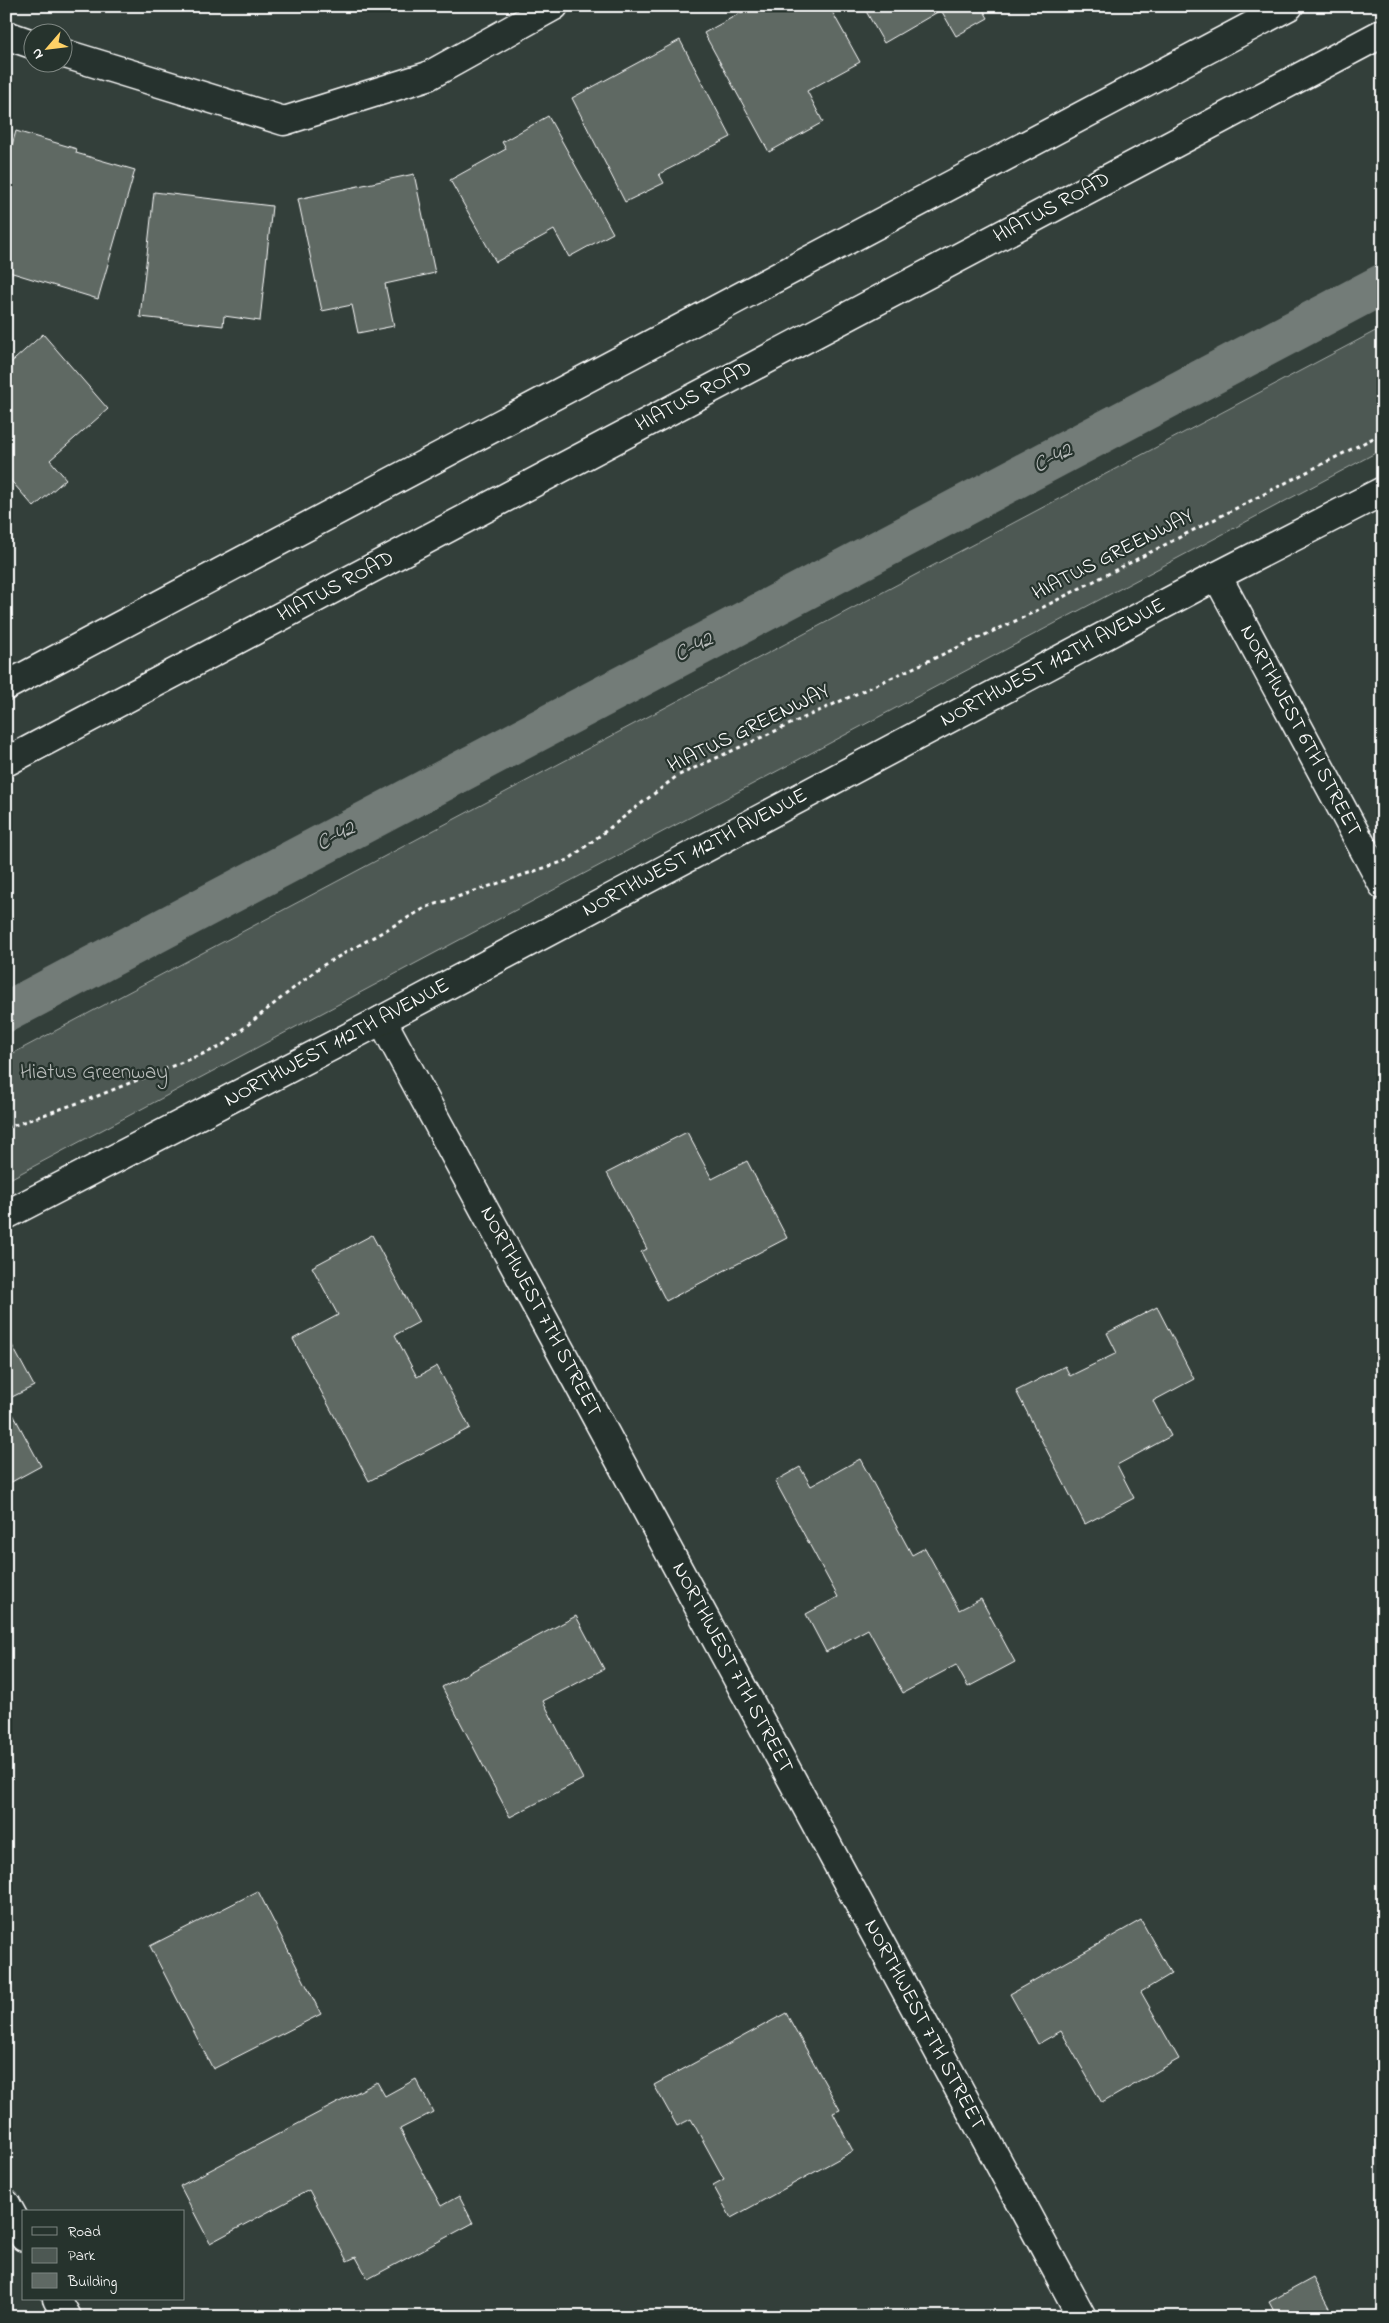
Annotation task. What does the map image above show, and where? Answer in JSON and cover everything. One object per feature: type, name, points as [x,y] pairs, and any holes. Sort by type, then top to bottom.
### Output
[{"type":"street","points":[[72,56],[284,121],[428,76],[554,6]]},
{"type":"street","points":[[6,686],[1289,6]]},
{"type":"street","name":"HIATUS ROAD","points":[[6,762],[1383,34]]},
{"type":"street","points":[[6,36],[22,41]]},
{"type":"street","name":"NORTHWEST 112TH AVENUE","points":[[6,1215],[382,1020],[1217,576],[1383,491]]},
{"type":"street","name":"NORTHWEST 6TH STREET","points":[[1217,576],[1383,885]]},
{"type":"street","name":"NORTHWEST 7TH STREET","points":[[382,1020],[1082,2317]]},
{"type":"street","points":[[6,2204],[22,2233]]},
{"type":"street","points":[[58,2300],[67,2317]]},
{"type":"path","name":"HIATUS GREENWAY","points":[[6,1128],[95,1096],[220,1047],[320,967],[427,907],[568,860],[677,776],[1022,618],[1383,433]]},
{"type":"green space","name":"Hiatus Greenway","points":[[1383,327],[1383,449],[6,1181],[6,1057]]},
{"type":"building","points":[[753,6],[829,6],[860,62],[807,91],[823,122],[769,152],[704,33]]},
{"type":"building","points":[[863,6],[981,6],[988,18],[956,36],[941,10],[884,43]]},
{"type":"building","points":[[680,40],[731,137],[659,174],[664,183],[625,202],[572,98]]},
{"type":"building","points":[[548,116],[613,233],[569,257],[554,230],[496,262],[450,180],[506,149],[502,142]]},
{"type":"building","points":[[16,131],[77,149],[76,153],[135,170],[98,299],[6,271],[6,166]]},
{"type":"building","points":[[414,174],[435,273],[385,284],[394,326],[358,333],[352,305],[322,311],[298,199]]},
{"type":"building","points":[[154,192],[272,206],[260,321],[224,316],[223,326],[140,317]]},
{"type":"building","points":[[43,334],[108,409],[50,460],[66,479],[34,507],[6,475],[6,367]]},
{"type":"building","points":[[687,1132],[712,1179],[747,1161],[787,1238],[666,1301],[641,1252],[647,1249],[607,1173]]},
{"type":"building","points":[[372,1235],[419,1322],[395,1335],[417,1377],[437,1366],[470,1428],[369,1481],[293,1339],[338,1315],[312,1267]]},
{"type":"building","points":[[1157,1307],[1194,1379],[1153,1401],[1171,1436],[1117,1465],[1134,1498],[1085,1524],[1016,1391],[1065,1366],[1070,1376],[1117,1353],[1107,1333]]},
{"type":"building","points":[[6,1334],[34,1386],[6,1400]]},
{"type":"building","points":[[6,1401],[41,1466],[6,1485]]},
{"type":"building","points":[[860,1459],[912,1555],[925,1548],[959,1610],[981,1599],[1015,1662],[968,1687],[956,1665],[903,1693],[868,1629],[826,1652],[806,1614],[838,1597],[775,1481],[800,1467],[811,1486]]},
{"type":"building","points":[[576,1616],[604,1669],[543,1701],[583,1779],[510,1817],[442,1687]]},
{"type":"building","points":[[258,1891],[321,2014],[213,2069],[150,1946]]},
{"type":"building","points":[[1141,1920],[1171,1974],[1141,1992],[1179,2059],[1102,2103],[1061,2031],[1038,2044],[1010,1994]]},
{"type":"building","points":[[786,2013],[840,2110],[833,2113],[853,2151],[731,2218],[713,2185],[724,2179],[691,2119],[677,2126],[654,2085]]},
{"type":"building","points":[[416,2079],[433,2112],[400,2129],[441,2206],[459,2196],[473,2223],[368,2279],[356,2257],[347,2261],[309,2190],[210,2243],[180,2186],[377,2082],[385,2096]]},
{"type":"building","points":[[1313,2278],[1334,2317],[1277,2317],[1269,2302]]},
{"type":"waterway","name":"C-42","points":[[6,1012],[1383,284]]}]
